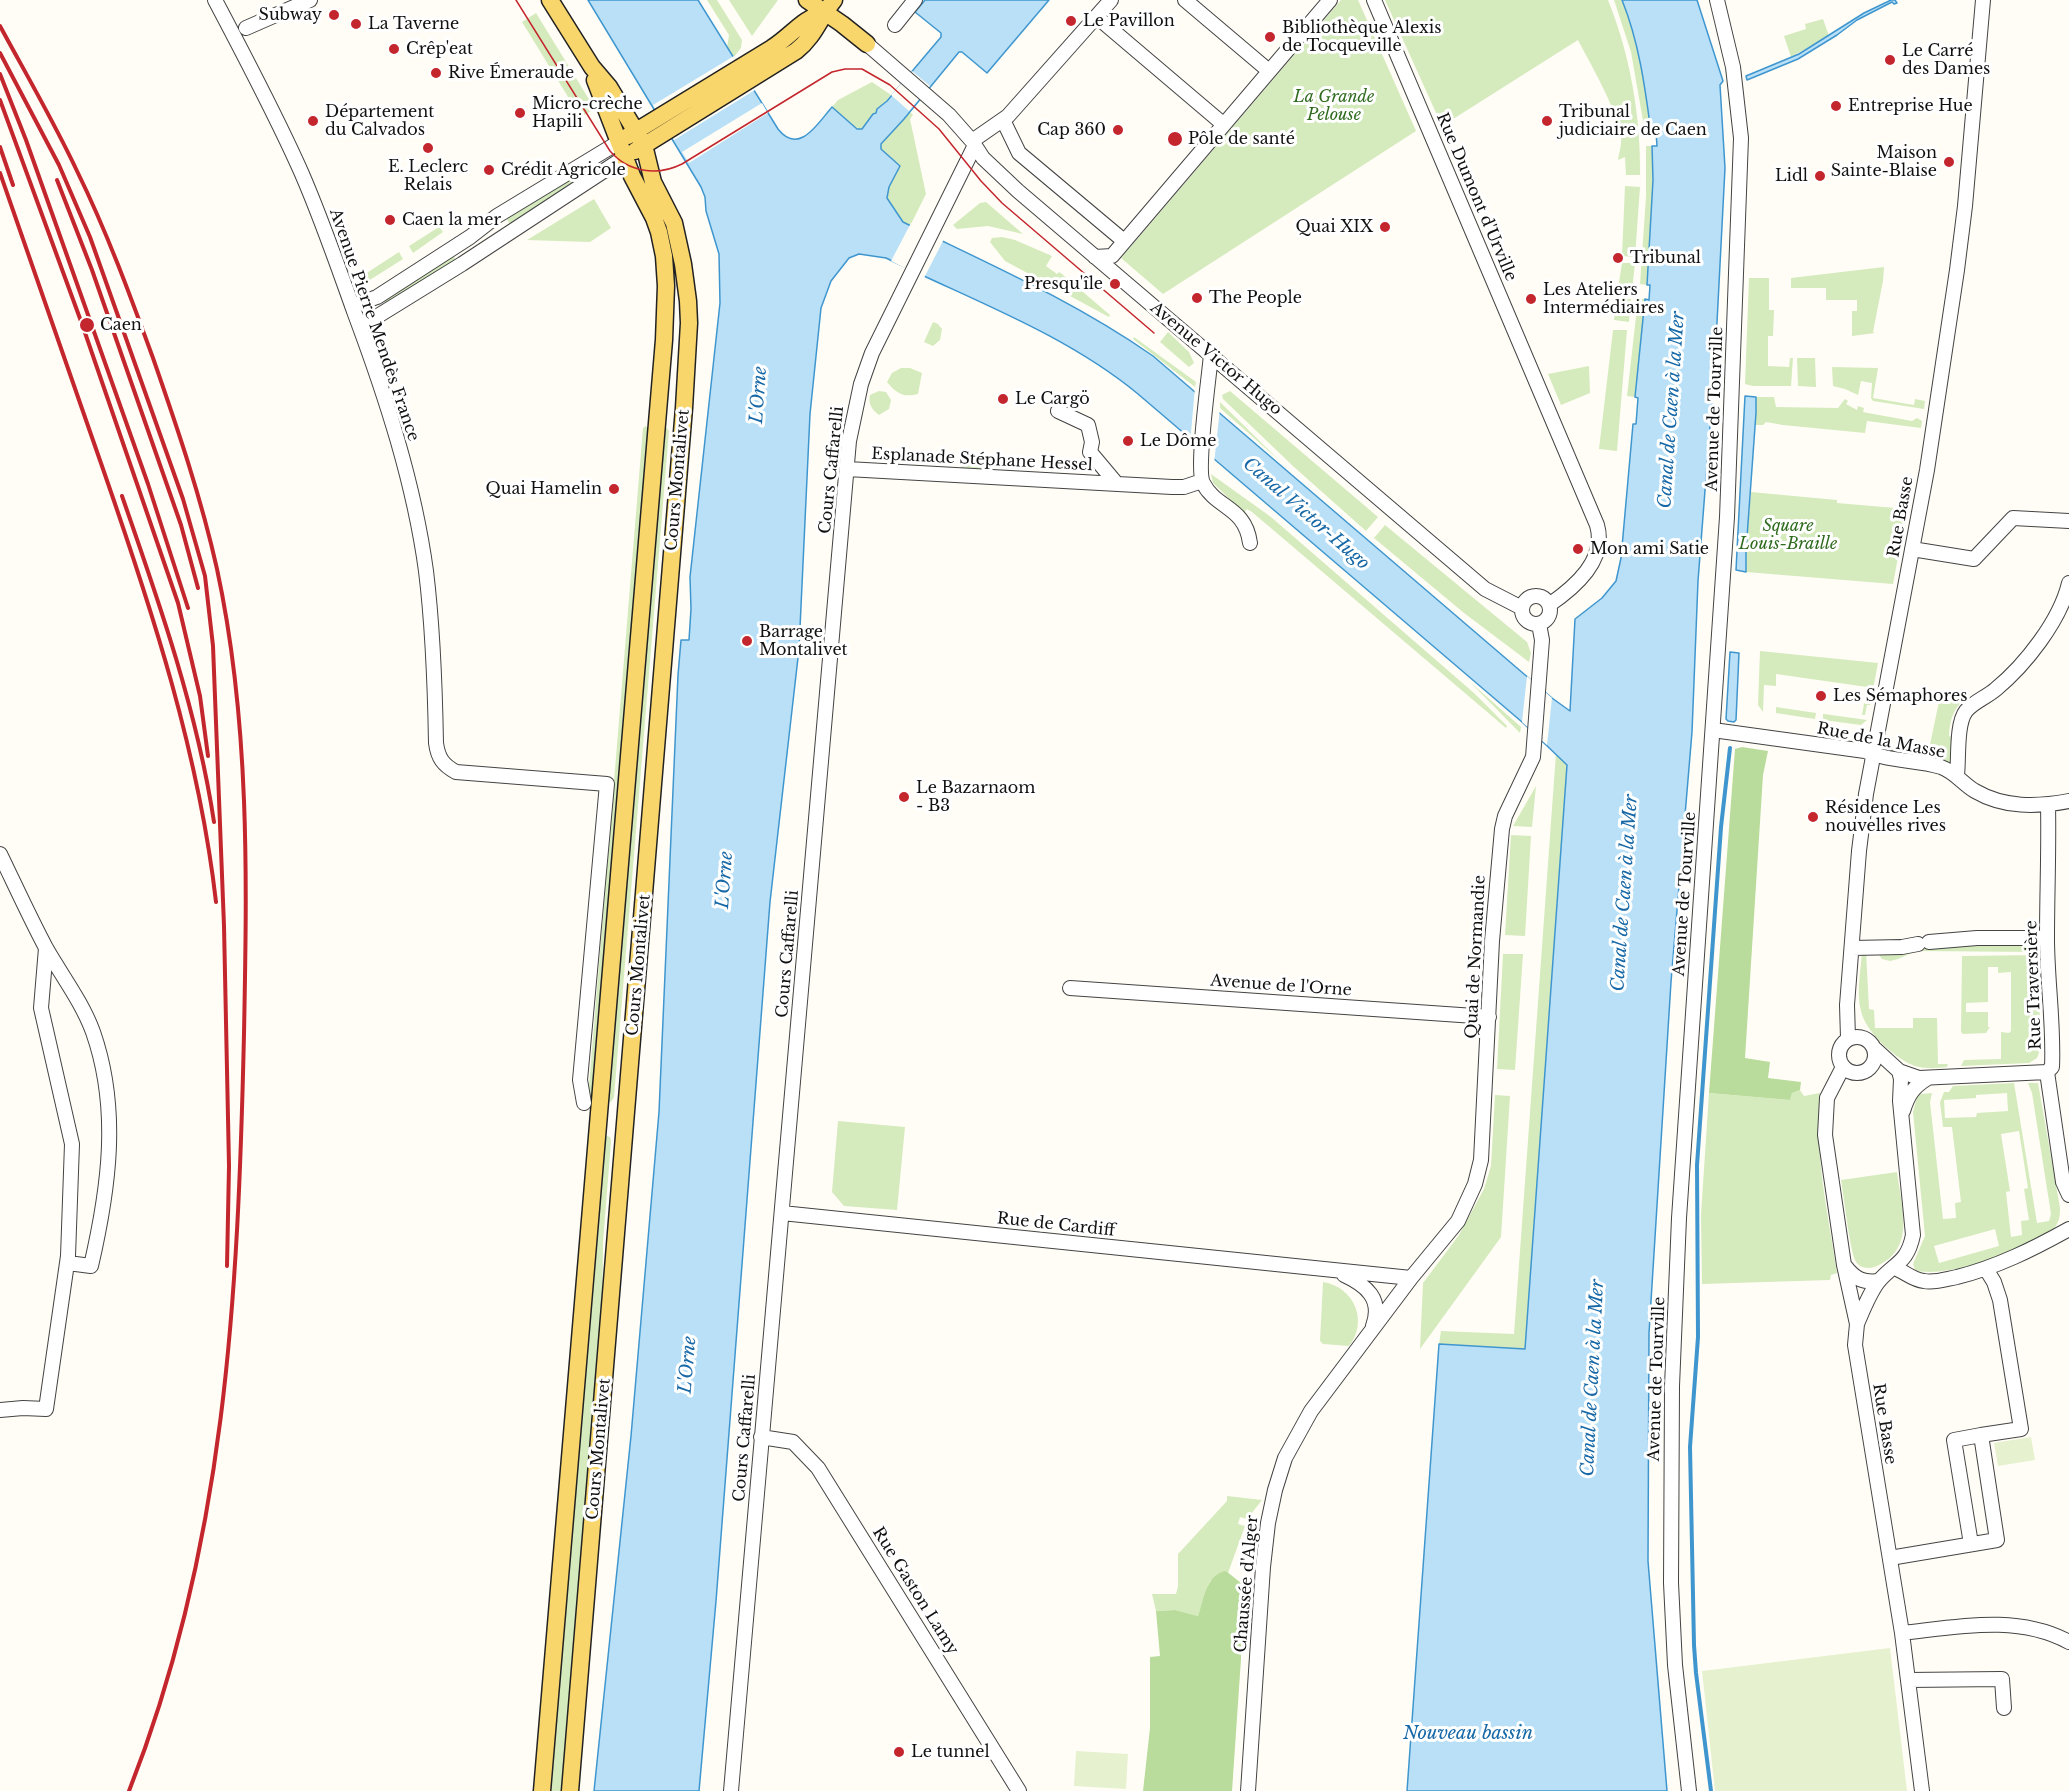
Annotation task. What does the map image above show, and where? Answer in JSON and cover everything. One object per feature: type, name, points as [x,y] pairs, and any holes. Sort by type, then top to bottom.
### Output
[{"type":"main road","points":[[550,0],[592,67]]},
{"type":"main road","points":[[807,0],[829,6],[867,44]]},
{"type":"main road","points":[[622,149],[745,74],[800,48],[822,21],[829,6]]},
{"type":"main road","name":"Cours Montalivet","points":[[570,1791],[688,367],[689,312],[682,255],[674,223],[653,182],[640,138],[609,87],[592,67]]},
{"type":"main road","name":"Cours Montalivet","points":[[542,1791],[664,340],[666,286],[662,246],[657,225],[632,176],[599,92],[592,67]]},
{"type":"street","name":"Avenue Pierre Mendès France","points":[[214,0],[302,174],[360,327],[396,434],[418,528],[425,570],[431,625],[436,743],[440,758],[450,768],[467,774],[607,784],[580,1080],[584,1103]]},
{"type":"street","points":[[246,28],[310,0]]},
{"type":"street","points":[[895,25],[915,0]]},
{"type":"street","points":[[973,143],[1003,120],[1111,0]]},
{"type":"street","points":[[1185,0],[1269,71]]},
{"type":"street","points":[[1095,257],[1112,256],[1330,0]]},
{"type":"street","name":"Rue Dumont d'Urville","points":[[1374,0],[1598,531],[1596,556],[1575,585],[1549,605]]},
{"type":"street","name":"Avenue de Tourville","points":[[1689,1791],[1674,1647],[1670,1447],[1679,1218],[1713,730],[1731,426],[1741,138],[1733,67],[1717,0]]},
{"type":"street","name":"Rue Basse","points":[[1922,1791],[1902,1633],[1855,1345],[1857,1324],[1844,1264],[1825,1135],[1827,1098],[1843,1067],[1839,1057],[1840,1046],[1848,1038],[1848,1005],[1860,840],[1873,754],[1932,439],[1958,270],[1983,0]]},
{"type":"street","points":[[1097,17],[1223,124]]},
{"type":"street","name":"Avenue Victor Hugo","points":[[867,44],[957,122],[983,158],[997,172],[1095,257],[1485,589],[1522,608]]},
{"type":"street","points":[[1003,120],[1019,153],[1124,241]]},
{"type":"street","name":"Cours Caffarelli","points":[[731,1791],[847,469],[855,408],[872,353],[973,143]]},
{"type":"street","points":[[352,306],[377,297],[471,237],[497,216],[622,149]]},
{"type":"street","points":[[360,327],[462,264],[622,149]]},
{"type":"street","points":[[1211,355],[1202,452],[1202,481],[1207,489],[1246,525],[1250,543]]},
{"type":"street","name":"Esplanade Stéphane Hessel","points":[[1058,411],[1088,425],[1092,442],[1090,452],[1116,483]]},
{"type":"street","name":"Esplanade Stéphane Hessel","points":[[847,469],[1184,487],[1202,481]]},
{"type":"street","points":[[1912,549],[1974,559],[2013,518],[2069,521]]},
{"type":"street","points":[[1957,775],[1961,721],[1964,714],[1970,707],[1995,690],[2029,656],[2058,613],[2069,583]]},
{"type":"street","points":[[1532,597],[1544,599],[1549,605],[1549,617],[1539,624],[1532,624],[1526,619],[1522,608],[1532,597]]},
{"type":"street","name":"Quai de Normandie","points":[[1411,1278],[1458,1221],[1475,1185],[1481,1160],[1493,929],[1502,828],[1505,816],[1533,757],[1542,639],[1539,624]]},
{"type":"street","name":"Rue de la Masse","points":[[1713,730],[1865,751],[1883,758],[1935,765],[1957,775],[1973,790],[2002,802],[2018,805],[2048,805],[2069,801]]},
{"type":"street","name":"Rue Traversière","points":[[2048,805],[2047,938],[2053,1042],[2052,1067],[2047,1072],[2063,1182],[2069,1195]]},
{"type":"street","points":[[0,854],[46,948],[82,1008],[93,1032],[104,1074],[110,1131],[100,1226],[91,1266],[68,1263]]},
{"type":"street","points":[[1852,948],[1902,947],[1977,938],[2047,938]]},
{"type":"street","points":[[0,1410],[46,1409],[68,1263],[72,1144],[41,1008],[46,948]]},
{"type":"street","name":"Avenue de l'Orne","points":[[1070,988],[1489,1017]]},
{"type":"street","points":[[1848,1038],[1861,1036],[1867,1039],[1899,1071],[1913,1234],[1910,1249],[1904,1260],[1879,1281],[1857,1324]]},
{"type":"street","points":[[1868,1070],[1873,1064],[1875,1049]]},
{"type":"street","points":[[1843,1067],[1855,1073],[1868,1070],[1899,1071],[1928,1078],[2047,1072]]},
{"type":"street","points":[[1902,1114],[1907,1097],[1913,1088],[1928,1078]]},
{"type":"street","name":"Rue de Cardiff","points":[[782,1214],[1411,1278]]},
{"type":"street","points":[[1895,1268],[1913,1278],[1942,1281],[1986,1269],[2031,1251],[2069,1229]]},
{"type":"street","points":[[1844,1264],[1859,1281],[1869,1283],[1879,1281]]},
{"type":"street","points":[[1971,1544],[1954,1440],[2020,1429],[2000,1300],[1994,1282],[1986,1269]]},
{"type":"street","name":"Rue de Cardiff","points":[[1328,1270],[1357,1281],[1373,1295],[1376,1318],[1372,1330]]},
{"type":"street","name":"Chaussée d'Alger","points":[[1248,1791],[1268,1522],[1285,1458],[1311,1411],[1411,1278]]},
{"type":"street","points":[[1890,1558],[1997,1540],[1981,1435]]},
{"type":"street","name":"Rue Gaston Lamy","points":[[761,1437],[793,1442],[818,1468],[1019,1791]]},
{"type":"street","points":[[1902,1633],[2000,1624],[2025,1626],[2051,1632],[2069,1642]]},
{"type":"street","points":[[1908,1680],[2006,1674],[2004,1708]]},
{"type":"green space","points":[[707,0],[717,0],[742,40],[741,48],[734,57],[727,48],[729,35]]},
{"type":"green space","points":[[729,0],[778,0],[752,36]]},
{"type":"green space","name":"La Grande Pelouse","points":[[1341,0],[1358,0],[1416,131],[1163,294],[1121,258]]},
{"type":"green space","name":"La Grande Pelouse","points":[[1385,0],[1608,0],[1616,21],[1633,86],[1639,131],[1640,175],[1626,175],[1625,157],[1618,160],[1621,140],[1614,113],[1578,40],[1442,126]]},
{"type":"green space","points":[[1614,0],[1622,0],[1633,32],[1644,82],[1651,132],[1645,132],[1631,52]]},
{"type":"green space","points":[[536,13],[595,109],[584,115],[581,111],[578,113],[522,22]]},
{"type":"green space","points":[[1823,19],[1829,36],[1791,57],[1784,36],[1806,29],[1805,24]]},
{"type":"green space","points":[[872,82],[891,95],[859,130],[832,107],[838,100]]},
{"type":"green space","points":[[909,111],[913,115],[910,119],[926,194],[910,226],[903,222],[887,198],[889,187],[900,165],[880,146]]},
{"type":"green space","points":[[1646,146],[1652,146],[1653,180],[1647,285],[1640,284],[1646,196]]},
{"type":"green space","points":[[577,170],[582,179],[510,224],[505,216]]},
{"type":"green space","points":[[1625,186],[1640,187],[1635,257],[1622,256]]},
{"type":"green space","points":[[594,199],[611,228],[590,242],[527,240]]},
{"type":"green space","points":[[986,202],[1023,234],[988,226],[957,229],[953,225],[980,203]]},
{"type":"green space","points":[[439,227],[443,232],[413,253],[409,246]]},
{"type":"green space","points":[[1002,237],[1015,240],[1052,256],[1046,266],[1057,274],[1059,272],[1062,274],[1110,315],[1109,317],[1005,261],[990,242],[992,238]]},
{"type":"green space","points":[[399,252],[403,259],[365,283],[362,276]]},
{"type":"green space","points":[[453,255],[457,263],[387,306],[383,299]]},
{"type":"green space","points":[[1622,263],[1635,263],[1632,291],[1618,289]]},
{"type":"green space","points":[[1884,267],[1873,332],[1875,333],[1852,336],[1852,311],[1857,311],[1857,300],[1826,300],[1826,288],[1791,288],[1791,278]]},
{"type":"green space","points":[[1749,278],[1769,278],[1769,310],[1774,310],[1773,336],[1768,336],[1768,366],[1789,367],[1790,358],[1793,358],[1791,386],[1745,384]]},
{"type":"green space","points":[[1617,298],[1631,299],[1629,322],[1614,320]]},
{"type":"green space","points":[[1638,299],[1645,299],[1635,397],[1627,396]]},
{"type":"green space","points":[[933,322],[942,329],[940,340],[933,346],[924,342]]},
{"type":"green space","points":[[1613,330],[1627,330],[1617,451],[1599,449]]},
{"type":"green space","points":[[1168,332],[1189,352],[1194,363],[1189,367],[1160,342]]},
{"type":"green space","points":[[1134,337],[1196,382],[1195,387],[1133,339]]},
{"type":"green space","points":[[1797,358],[1815,358],[1816,387],[1798,386]]},
{"type":"green space","points":[[1589,366],[1590,393],[1561,405],[1548,374]]},
{"type":"green space","points":[[1832,367],[1878,368],[1873,398],[1914,405],[1915,399],[1925,401],[1924,409],[1873,401],[1871,398],[1872,383],[1861,381],[1858,395],[1833,386]]},
{"type":"green space","points":[[901,368],[910,368],[922,373],[918,394],[900,394],[887,382],[892,373]]},
{"type":"green space","points":[[879,391],[886,392],[891,400],[889,409],[879,415],[871,406],[870,395]]},
{"type":"green space","points":[[1230,391],[1378,517],[1366,531],[1294,467],[1223,399],[1222,395]]},
{"type":"green space","points":[[1756,397],[1774,397],[1776,407],[1838,408],[1845,399],[1848,401],[1846,404],[1857,410],[1858,406],[1864,408],[1863,412],[1912,421],[1917,418],[1922,421],[1921,428],[1867,421],[1865,433],[1766,422],[1763,425],[1755,425]]},
{"type":"green space","points":[[1220,402],[1280,461],[1220,408]]},
{"type":"green space","points":[[646,426],[649,429],[594,1099],[590,1101],[588,1098],[643,428]]},
{"type":"green space","points":[[667,428],[669,431],[614,1097],[611,1102],[608,1099],[663,429]]},
{"type":"green space","points":[[962,456],[986,458],[985,471],[961,470]]},
{"type":"green space","points":[[1211,474],[1271,517],[1474,693],[1507,726],[1506,728],[1252,512],[1247,509],[1244,513],[1213,483]]},
{"type":"green space","name":"Square Louis-Braille","points":[[1751,492],[1907,509],[1893,584],[1746,572]]},
{"type":"green space","points":[[1385,525],[1527,642],[1531,653],[1529,662],[1464,613],[1374,538]]},
{"type":"green space","points":[[1760,651],[1878,663],[1870,705],[1867,705],[1865,715],[1862,715],[1867,687],[1776,674],[1776,686],[1764,685],[1763,712],[1758,705]]},
{"type":"green space","points":[[1470,682],[1521,727],[1520,733]]},
{"type":"green space","points":[[1941,692],[1969,695],[1956,708],[1950,724],[1949,736],[1952,737],[1953,764],[1884,752],[1885,747],[1928,754]]},
{"type":"green space","points":[[1776,707],[1816,713],[1815,719],[1776,713]]},
{"type":"green space","points":[[1823,714],[1867,720],[1861,725],[1823,720]]},
{"type":"green space","points":[[1742,747],[1768,751],[1763,775],[1745,1058],[1770,1062],[1768,1078],[1801,1082],[1800,1090],[1792,1093],[1790,1100],[1709,1093],[1735,749]]},
{"type":"green space","points":[[1556,753],[1567,765],[1525,1349],[1439,1344],[1441,1331],[1514,1334]]},
{"type":"green space","points":[[1536,786],[1532,827],[1513,826]]},
{"type":"green space","points":[[1511,835],[1531,836],[1525,936],[1505,935]]},
{"type":"green space","points":[[2039,940],[2039,952],[1916,951],[1890,961],[1882,959],[1876,951],[1908,950],[1942,943]]},
{"type":"green space","points":[[1862,951],[1866,951],[1869,1009],[1874,1010],[1875,1028],[1913,1028],[1913,1018],[1937,1018],[1938,1064],[1948,1064],[1947,1067],[1919,1067],[1902,1060],[1869,1028],[1861,1011],[1859,997]]},
{"type":"green space","points":[[1503,954],[1523,954],[1515,1070],[1497,1069]]},
{"type":"green space","points":[[2039,955],[2040,1050],[2037,1058],[2029,1063],[1961,1066],[1964,1060],[2001,1059],[2001,1032],[2011,1031],[2011,972],[1998,973],[1998,967],[1988,967],[1988,1002],[1966,1003],[1966,1012],[1988,1012],[1988,1027],[1990,1027],[1986,1033],[1963,1034],[1961,1032],[1962,956]]},
{"type":"green space","points":[[2014,1083],[2037,1223],[2049,1221],[2051,1214],[2032,1093],[2028,1083],[2038,1083],[2060,1208],[2059,1217],[2053,1230],[2042,1238],[2008,1254],[1945,1271],[1915,1270],[1913,1264],[1925,1236],[1913,1112],[1917,1097],[1921,1094],[1932,1093],[1930,1102],[1943,1219],[1956,1218],[1955,1203],[1961,1202],[1952,1127],[1943,1127],[1940,1102],[1944,1092],[1949,1092],[1953,1086]],"holes":[[[2007,1093],[2008,1111],[1977,1113],[1976,1117],[1945,1118],[1944,1100]],[[2019,1131],[2028,1188],[2024,1189],[2029,1220],[2021,1221],[2022,1235],[2011,1237],[2006,1192],[2010,1191],[2001,1134]],[[1995,1229],[1999,1246],[1939,1263],[1934,1246]]]},
{"type":"green space","points":[[1800,1090],[1804,1096],[1820,1093],[1820,1161],[1837,1273],[1831,1275],[1830,1280],[1702,1284],[1701,1215],[1709,1093],[1790,1100],[1792,1093]]},
{"type":"green space","points":[[1495,1095],[1510,1096],[1501,1237],[1420,1349],[1423,1283],[1459,1235],[1484,1189],[1491,1166]]},
{"type":"green space","points":[[838,1121],[905,1127],[897,1210],[844,1206],[832,1192]]},
{"type":"green space","points":[[607,1136],[611,1141],[603,1243],[602,1319],[564,1791],[551,1791],[604,1138]]},
{"type":"green space","points":[[1897,1172],[1904,1225],[1902,1237],[1898,1248],[1890,1258],[1874,1267],[1863,1267],[1856,1262],[1854,1257],[1841,1180]]},
{"type":"green space","points":[[1323,1282],[1343,1291],[1355,1306],[1358,1326],[1349,1346],[1323,1344],[1320,1341]]},
{"type":"green space","points":[[2031,1437],[2035,1460],[1998,1466],[1994,1443]]},
{"type":"green space","points":[[1227,1496],[1262,1500],[1247,1519],[1240,1517],[1238,1524],[1245,1526],[1228,1573],[1226,1571],[1210,1581],[1198,1616],[1175,1610],[1156,1611],[1152,1594],[1176,1594],[1178,1554],[1227,1501]]},
{"type":"green space","points":[[1226,1571],[1241,1583],[1241,1659],[1232,1791],[1143,1791],[1150,1728],[1150,1657],[1160,1656],[1156,1611],[1175,1610],[1198,1616],[1210,1582],[1219,1573]]},
{"type":"green space","points":[[1890,1648],[1907,1791],[1715,1791],[1702,1671]]},
{"type":"green space","points":[[1076,1751],[1128,1754],[1126,1789],[1074,1786]]},
{"type":"water","points":[[588,0],[698,0],[778,129],[793,139],[808,134],[832,107],[857,129],[862,129],[941,37],[941,33],[915,12],[925,0],[1049,0],[987,73],[962,52],[959,52],[881,144],[881,149],[900,166],[889,187],[887,198],[903,222],[1062,301],[1153,356],[1570,711],[1575,619],[1602,598],[1616,581],[1621,558],[1633,424],[1636,424],[1638,398],[1635,397],[1645,299],[1649,300],[1650,285],[1647,285],[1653,180],[1652,146],[1657,146],[1656,132],[1651,132],[1637,48],[1622,0],[1697,0],[1723,81],[1720,85],[1725,168],[1715,361],[1698,581],[1692,732],[1671,982],[1649,1333],[1648,1561],[1667,1791],[1407,1791],[1439,1344],[1525,1349],[1567,765],[1522,722],[1138,394],[1109,372],[1048,335],[984,303],[886,258],[859,254],[849,258],[831,281],[821,308],[810,414],[799,649],[770,902],[716,1601],[699,1791],[594,1791],[631,1436],[659,1112],[678,675],[681,640],[689,640],[690,577],[720,303],[719,254],[701,187]]},
{"type":"water","points":[[1891,0],[1897,3],[1892,2],[1857,20],[1798,59],[1747,80],[1746,76],[1799,54],[1864,13]]},
{"type":"water","points":[[1745,396],[1756,397],[1746,572],[1736,570]]},
{"type":"water","points":[[1730,652],[1739,653],[1736,720],[1734,722],[1726,719]]},
{"type":"pier","points":[[734,56],[755,90],[674,140],[653,105]]},
{"type":"pier","points":[[912,71],[930,86],[909,111],[891,95]]},
{"type":"pier","points":[[762,103],[768,113],[689,163],[682,152]]},
{"type":"pier","points":[[911,223],[944,239],[924,278],[891,261]]},
{"type":"pier","points":[[1195,387],[1220,408],[1214,464],[1210,458],[1190,444]]},
{"type":"pier","points":[[1527,676],[1552,698],[1547,745],[1522,722]]},
{"type":"waterway","points":[[1711,1791],[1694,1645],[1690,1447],[1698,1337],[1697,1165],[1721,827],[1730,748]]},
{"type":"tram line","points":[[516,0],[610,151],[626,164],[644,170],[663,170],[682,164],[832,72],[862,69],[890,85],[939,129],[1002,203],[1154,333]]},
{"type":"railway","points":[[0,26],[59,134],[98,217],[136,311],[171,410],[196,489],[217,569],[236,684],[241,742],[246,917],[244,1034],[237,1228],[231,1323],[221,1418],[206,1512],[187,1606],[162,1699],[129,1791]]},
{"type":"railway","points":[[0,53],[59,165],[90,237],[183,499],[205,576],[213,646],[224,926],[229,1166],[227,1266]]},
{"type":"railway","points":[[0,74],[26,140],[148,484],[188,608]]},
{"type":"railway","points":[[0,100],[82,324],[178,603],[200,696],[208,756]]},
{"type":"railway","points":[[0,147],[13,185]]},
{"type":"railway","points":[[0,173],[156,629],[172,683],[198,791],[216,902]]},
{"type":"railway","points":[[57,180],[92,270],[181,525],[198,588]]},
{"type":"railway","points":[[122,496],[163,616],[187,698],[207,780],[214,822]]},
{"type":"place","name":"Subway","points":[[334,15]]},
{"type":"place","name":"Le Pavillon","points":[[1071,21]]},
{"type":"place","name":"La Taverne","points":[[356,24]]},
{"type":"place","name":"Bibliothèque Alexis de Tocqueville","points":[[1270,37]]},
{"type":"place","name":"Crêp'eat","points":[[394,49]]},
{"type":"place","name":"Le Carré des Dames","points":[[1890,60]]},
{"type":"place","name":"Rive Émeraude","points":[[436,73]]},
{"type":"place","name":"Entreprise Hue","points":[[1836,106]]},
{"type":"place","name":"Micro-crèche Hapili","points":[[520,113]]},
{"type":"place","name":"Département du Calvados","points":[[313,121]]},
{"type":"place","name":"Tribunal judiciaire de Caen","points":[[1547,121]]},
{"type":"place","name":"Cap 360","points":[[1118,130]]},
{"type":"place","name":"Pôle de santé","points":[[1175,139]]},
{"type":"place","name":"E. Leclerc Relais","points":[[428,148]]},
{"type":"place","name":"Maison Sainte-Blaise","points":[[1949,162]]},
{"type":"place","name":"Crédit Agricole","points":[[489,170]]},
{"type":"place","name":"Lidl","points":[[1820,176]]},
{"type":"place","name":"Caen la mer","points":[[390,220]]},
{"type":"place","name":"Quai XIX","points":[[1385,227]]},
{"type":"place","name":"Tribunal","points":[[1618,258]]},
{"type":"place","name":"Presqu'île","points":[[1115,284]]},
{"type":"place","name":"The People","points":[[1197,298]]},
{"type":"place","name":"Les Ateliers Intermédiaires","points":[[1531,299]]},
{"type":"place","name":"Caen","points":[[87,325]]},
{"type":"place","name":"Le Cargö","points":[[1003,399]]},
{"type":"place","name":"Le Dôme","points":[[1128,441]]},
{"type":"place","name":"Quai Hamelin","points":[[614,489]]},
{"type":"place","name":"Mon ami Satie","points":[[1578,549]]},
{"type":"place","name":"Barrage Montalivet","points":[[747,641]]},
{"type":"place","name":"Les Sémaphores","points":[[1821,696]]},
{"type":"place","name":"Le Bazarnaom - B3","points":[[904,797]]},
{"type":"place","name":"Résidence Les nouvelles rives","points":[[1813,817]]},
{"type":"place","name":"Le tunnel","points":[[899,1752]]},
{"type":"water label","name":"L'Orne","points":[[759,395]]},
{"type":"water label","name":"Canal de Caen à la Mer","points":[[1672,410]]},
{"type":"water label","name":"Canal Victor-Hugo","points":[[1306,514]]},
{"type":"water label","name":"L'Orne","points":[[725,880]]},
{"type":"water label","name":"Canal de Caen à la Mer","points":[[1625,893]]},
{"type":"water label","name":"L'Orne","points":[[688,1365]]},
{"type":"water label","name":"Canal de Caen à la Mer","points":[[1593,1378]]},
{"type":"water label","name":"Nouveau bassin","points":[[1468,1734]]}]
